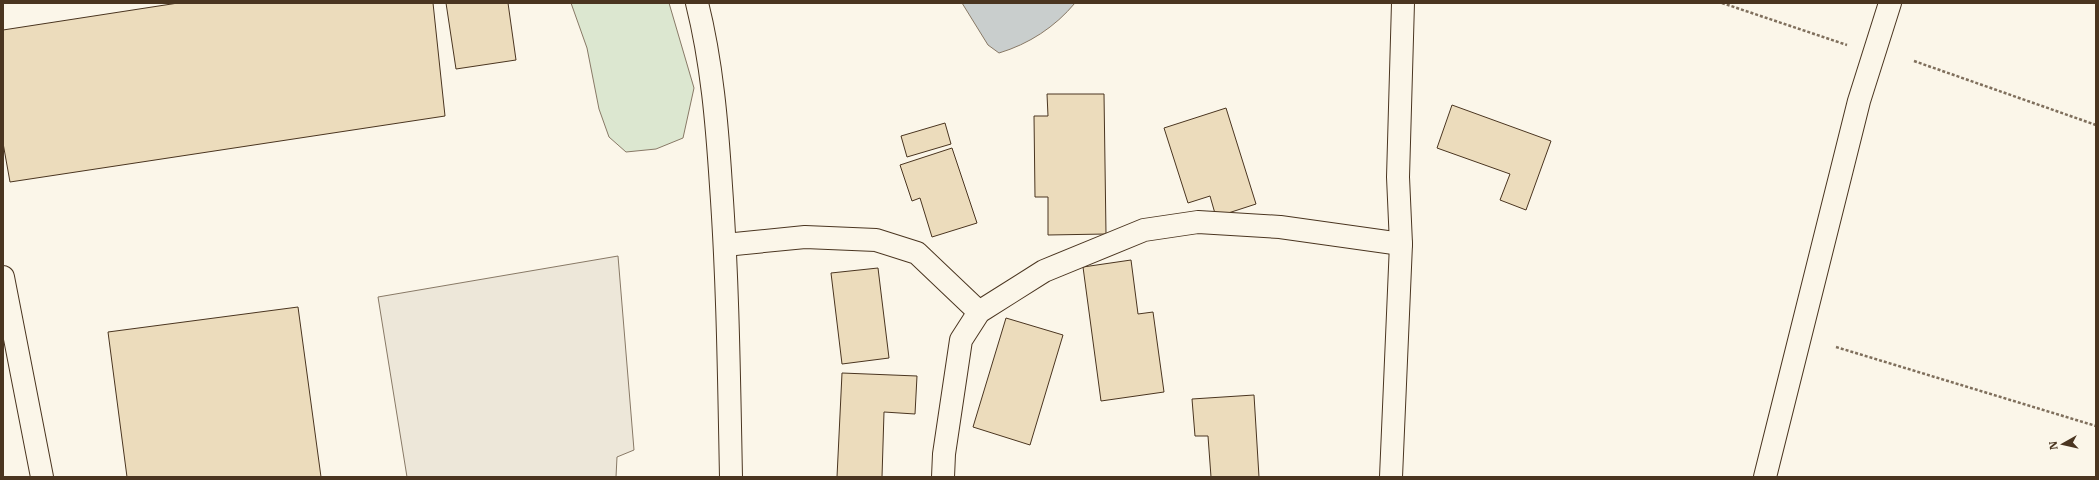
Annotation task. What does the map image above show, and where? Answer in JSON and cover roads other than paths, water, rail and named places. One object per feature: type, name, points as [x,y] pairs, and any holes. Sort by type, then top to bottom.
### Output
[{"type":"street","points":[[697,3],[705,37],[717,126],[725,245],[731,477]]},
{"type":"street","points":[[1391,477],[1401,244],[1398,177],[1403,3]]},
{"type":"street","points":[[1765,477],[1859,101],[1890,3]]},
{"type":"street","points":[[943,477],[944,454],[961,340],[979,312],[1044,271],[1144,230],[1198,222],[1280,227],[1401,244]]},
{"type":"street","points":[[725,245],[805,237],[876,240],[917,253],[979,312]]},
{"type":"street","points":[[3,277],[42,477]]}]
